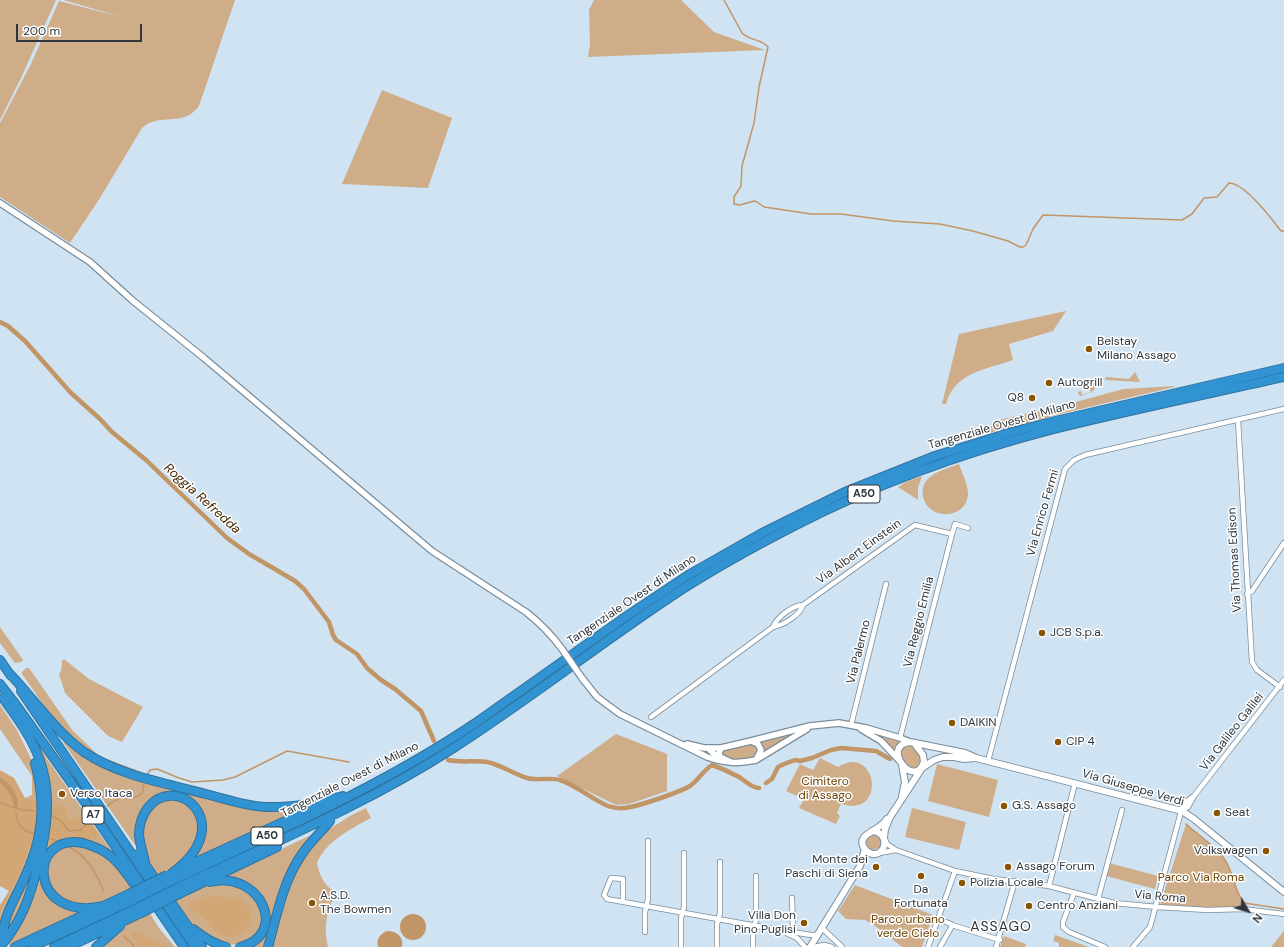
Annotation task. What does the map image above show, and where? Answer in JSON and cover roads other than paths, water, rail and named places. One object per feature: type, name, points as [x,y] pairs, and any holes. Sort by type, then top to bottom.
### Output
[{"type":"highway","name":"Tangenziale Ovest di Milano","points":[[54,947],[139,910],[173,883],[365,789],[400,770],[445,743],[621,620],[690,574],[736,547],[820,504],[876,479],[935,456],[974,443],[1051,422],[1284,368]]},
{"type":"highway","name":"Tangenziale Ovest di Milano","points":[[32,947],[131,897],[173,883],[363,800],[418,770],[452,749],[688,586],[758,545],[839,504],[928,468],[1040,433],[1284,377]]},
{"type":"highway","name":"A7","points":[[0,660],[195,947]]},
{"type":"highway","points":[[9,673],[68,738],[84,752],[121,771],[242,804],[259,807],[303,806],[365,789]]},
{"type":"highway","name":"A7","points":[[0,684],[82,799],[183,947]]},
{"type":"highway","points":[[2,695],[22,732],[35,764],[41,792],[42,817],[34,857],[7,913],[3,929],[3,938]]},
{"type":"highway","points":[[0,946],[14,928],[27,904],[42,848],[48,817],[46,787],[40,762],[27,732],[2,695]]},
{"type":"highway","name":"A7","points":[[38,717],[61,743],[202,947]]},
{"type":"highway","points":[[147,867],[139,835],[141,822],[146,810],[162,797],[181,797],[194,805],[199,813],[202,821],[202,833],[192,856],[182,866],[173,883]]},
{"type":"highway","points":[[173,883],[333,799]]},
{"type":"highway","points":[[198,886],[330,821],[363,800]]},
{"type":"highway","points":[[268,947],[283,892],[294,865],[302,853],[330,821]]},
{"type":"highway","points":[[104,906],[92,908],[78,907],[60,901],[50,893],[44,883],[43,874],[45,864],[52,851],[61,845],[76,842],[96,847],[108,854],[122,867],[166,927],[183,947]]},
{"type":"highway","points":[[173,883],[198,886],[224,881],[233,882],[250,889],[260,899],[265,912],[265,923],[258,937],[252,942],[240,947]]},
{"type":"highway","points":[[15,947],[104,906],[131,897]]},
{"type":"highway","points":[[96,947],[139,910]]},
{"type":"highway","points":[[68,947],[127,920]]},
{"type":"highway","points":[[187,925],[208,940],[226,947]]},
{"type":"main road","name":"Via Giuseppe Verdi","points":[[912,743],[924,744],[965,753],[976,758],[1182,812],[1284,892]]},
{"type":"main road","points":[[810,947],[860,866],[875,853],[881,851],[884,847],[885,829],[890,817],[922,768],[924,762],[920,749],[912,743],[903,744],[898,750],[898,756],[905,782],[901,800]]},
{"type":"main road","name":"Via Giuseppe Verdi","points":[[922,768],[934,760],[943,757],[964,759],[976,758]]},
{"type":"main road","points":[[900,762],[910,771],[917,771],[922,768]]},
{"type":"main road","points":[[860,866],[864,849],[864,838],[867,834],[881,826],[890,817]]},
{"type":"main road","points":[[872,832],[879,832],[884,838]]},
{"type":"main road","points":[[864,849],[868,852],[875,853]]},
{"type":"street","points":[[0,203],[90,262],[132,300],[268,411],[432,551],[536,619],[562,649],[597,697],[616,712],[629,720],[707,756],[720,761],[731,762],[756,760],[804,730],[827,724]]},
{"type":"street","name":"Via Enrico Fermi","points":[[988,761],[1065,469],[1074,460],[1084,455],[1284,409]]},
{"type":"street","name":"Via Thomas Edison","points":[[1238,420],[1252,662],[1258,670],[1280,686]]},
{"type":"street","name":"Via Albert Einstein","points":[[651,717],[773,626],[776,621],[792,609],[803,604],[915,524],[952,534]]},
{"type":"street","points":[[952,534],[955,524],[968,528]]},
{"type":"street","name":"Via Reggio Emilia","points":[[900,738],[952,534]]},
{"type":"street","points":[[1247,594],[1252,591],[1284,543]]},
{"type":"street","name":"Via Palermo","points":[[851,725],[886,584]]},
{"type":"street","name":"Via Galileo Galilei","points":[[1182,812],[1184,804],[1194,796],[1284,680]]},
{"type":"street","points":[[677,741],[708,748],[721,748],[810,726],[839,723],[859,728],[881,741],[900,762]]},
{"type":"street","points":[[859,728],[866,728],[912,743]]},
{"type":"street","points":[[898,750],[900,738]]},
{"type":"street","points":[[751,741],[758,744],[761,750],[756,760]]},
{"type":"street","points":[[708,748],[716,756],[731,762]]},
{"type":"street","points":[[720,757],[719,753],[721,748]]},
{"type":"street","points":[[1049,886],[1075,783]]},
{"type":"street","points":[[1098,899],[1122,810]]},
{"type":"street","points":[[1133,947],[1150,927],[1157,907],[1182,812]]},
{"type":"street","name":"Via Roma","points":[[884,838],[887,844],[896,850],[955,871],[1015,882],[1049,886],[1114,903],[1208,910],[1243,909],[1284,914]]},
{"type":"street","points":[[645,932],[648,841]]},
{"type":"street","name":"Via Roma","points":[[875,853],[896,850]]},
{"type":"street","points":[[681,946],[681,918],[684,907],[684,853]]},
{"type":"street","points":[[717,947],[717,924],[720,913],[720,862]]},
{"type":"street","points":[[928,947],[955,871]]},
{"type":"street","points":[[753,947],[756,920],[756,876]]},
{"type":"street","points":[[623,901],[622,879],[611,878],[604,895],[607,899],[755,925],[790,933],[818,935]]},
{"type":"street","points":[[996,947],[1000,940],[1015,882]]},
{"type":"street","points":[[1074,893],[1063,922],[1063,927],[1069,932],[1105,947]]},
{"type":"street","points":[[790,933],[792,926],[792,898]]},
{"type":"street","points":[[938,919],[1000,940]]},
{"type":"street","points":[[940,947],[952,925]]},
{"type":"street","points":[[822,928],[842,947]]},
{"type":"street","points":[[790,933],[805,947]]},
{"type":"street","points":[[800,941],[806,934]]},
{"type":"street","points":[[824,945],[828,939],[828,935]]},
{"type":"street","points":[[814,947],[824,945],[832,947]]},
{"type":"waterway","points":[[724,0],[742,33],[745,36],[763,43],[768,47],[759,87],[754,123],[742,166],[741,186],[734,197],[734,204],[740,205],[754,201],[764,207],[811,214],[841,214],[893,221],[940,224],[973,231],[1023,247],[1026,245],[1033,229],[1043,215],[1182,220],[1192,214],[1204,198],[1217,197],[1229,183],[1243,189],[1250,195],[1258,202],[1281,231],[1284,231]]},
{"type":"waterway","name":"Roggia Refredda","points":[[0,322],[8,326],[25,341],[71,393],[112,432],[146,460],[227,538],[249,554],[295,581],[304,589],[329,622],[336,640],[357,654],[367,668],[421,711],[434,741]]},
{"type":"waterway","name":"Roggia Refredda","points":[[766,783],[772,779],[778,767],[784,764],[795,760],[800,761],[812,758],[831,750],[841,748],[876,751],[890,759]]},
{"type":"waterway","points":[[147,775],[150,770],[157,769],[192,782],[223,780],[235,777],[287,751],[349,762]]},
{"type":"waterway","name":"Roggia Refredda","points":[[448,760],[487,762],[498,765],[527,778],[560,780],[608,806],[620,808],[646,803],[685,789],[693,784],[712,765],[736,775],[753,787],[759,788]]},
{"type":"waterway","points":[[0,780],[11,791],[16,806]]},
{"type":"waterway","points":[[107,806],[121,798],[140,795],[143,792],[145,781]]},
{"type":"waterway","points":[[0,803],[18,809],[34,811]]},
{"type":"waterway","points":[[16,813],[22,828],[28,832],[36,834]]},
{"type":"waterway","points":[[50,815],[60,820],[69,831],[80,830],[90,821]]},
{"type":"waterway","points":[[1186,824],[1211,844],[1227,862],[1240,898],[1244,903],[1284,909]]},
{"type":"waterway","points":[[47,838],[59,841]]},
{"type":"waterway","points":[[71,848],[87,861],[95,873],[104,892]]},
{"type":"waterway","points":[[124,936],[135,947]]},
{"type":"place","name":"Belstay Milano Assago","points":[[1089,349]]},
{"type":"place","name":"Autogrill","points":[[1049,383]]},
{"type":"place","name":"Q8","points":[[1032,398]]},
{"type":"place","name":"JCB S.p.a.","points":[[1042,633]]},
{"type":"place","name":"DAIKIN","points":[[952,723]]},
{"type":"place","name":"CIP 4","points":[[1058,742]]},
{"type":"place","name":"Verso Itaca","points":[[62,794]]},
{"type":"place","name":"G.S. Assago","points":[[1004,806]]},
{"type":"place","name":"Seat","points":[[1217,813]]},
{"type":"place","name":"Volkswagen","points":[[1266,851]]},
{"type":"place","name":"Monte dei Paschi di Siena","points":[[876,867]]},
{"type":"place","name":"Assago Forum","points":[[1008,867]]},
{"type":"place","name":"Da Fortunata","points":[[921,876]]},
{"type":"place","name":"Polizia Locale","points":[[962,883]]},
{"type":"place","name":"A.S.D. The Bowmen","points":[[312,903]]},
{"type":"place","name":"Centro Anziani","points":[[1029,906]]},
{"type":"place","name":"Villa Don Pino Puglisi","points":[[804,923]]},
{"type":"district","name":"ASSAGO","points":[[1001,927]]},
{"type":"park label","name":"Cimitero di Assago","points":[[825,789]]},
{"type":"park label","name":"Parco Via Roma","points":[[1201,878]]},
{"type":"park label","name":"Parco urbano verde Cielo","points":[[908,927]]}]
